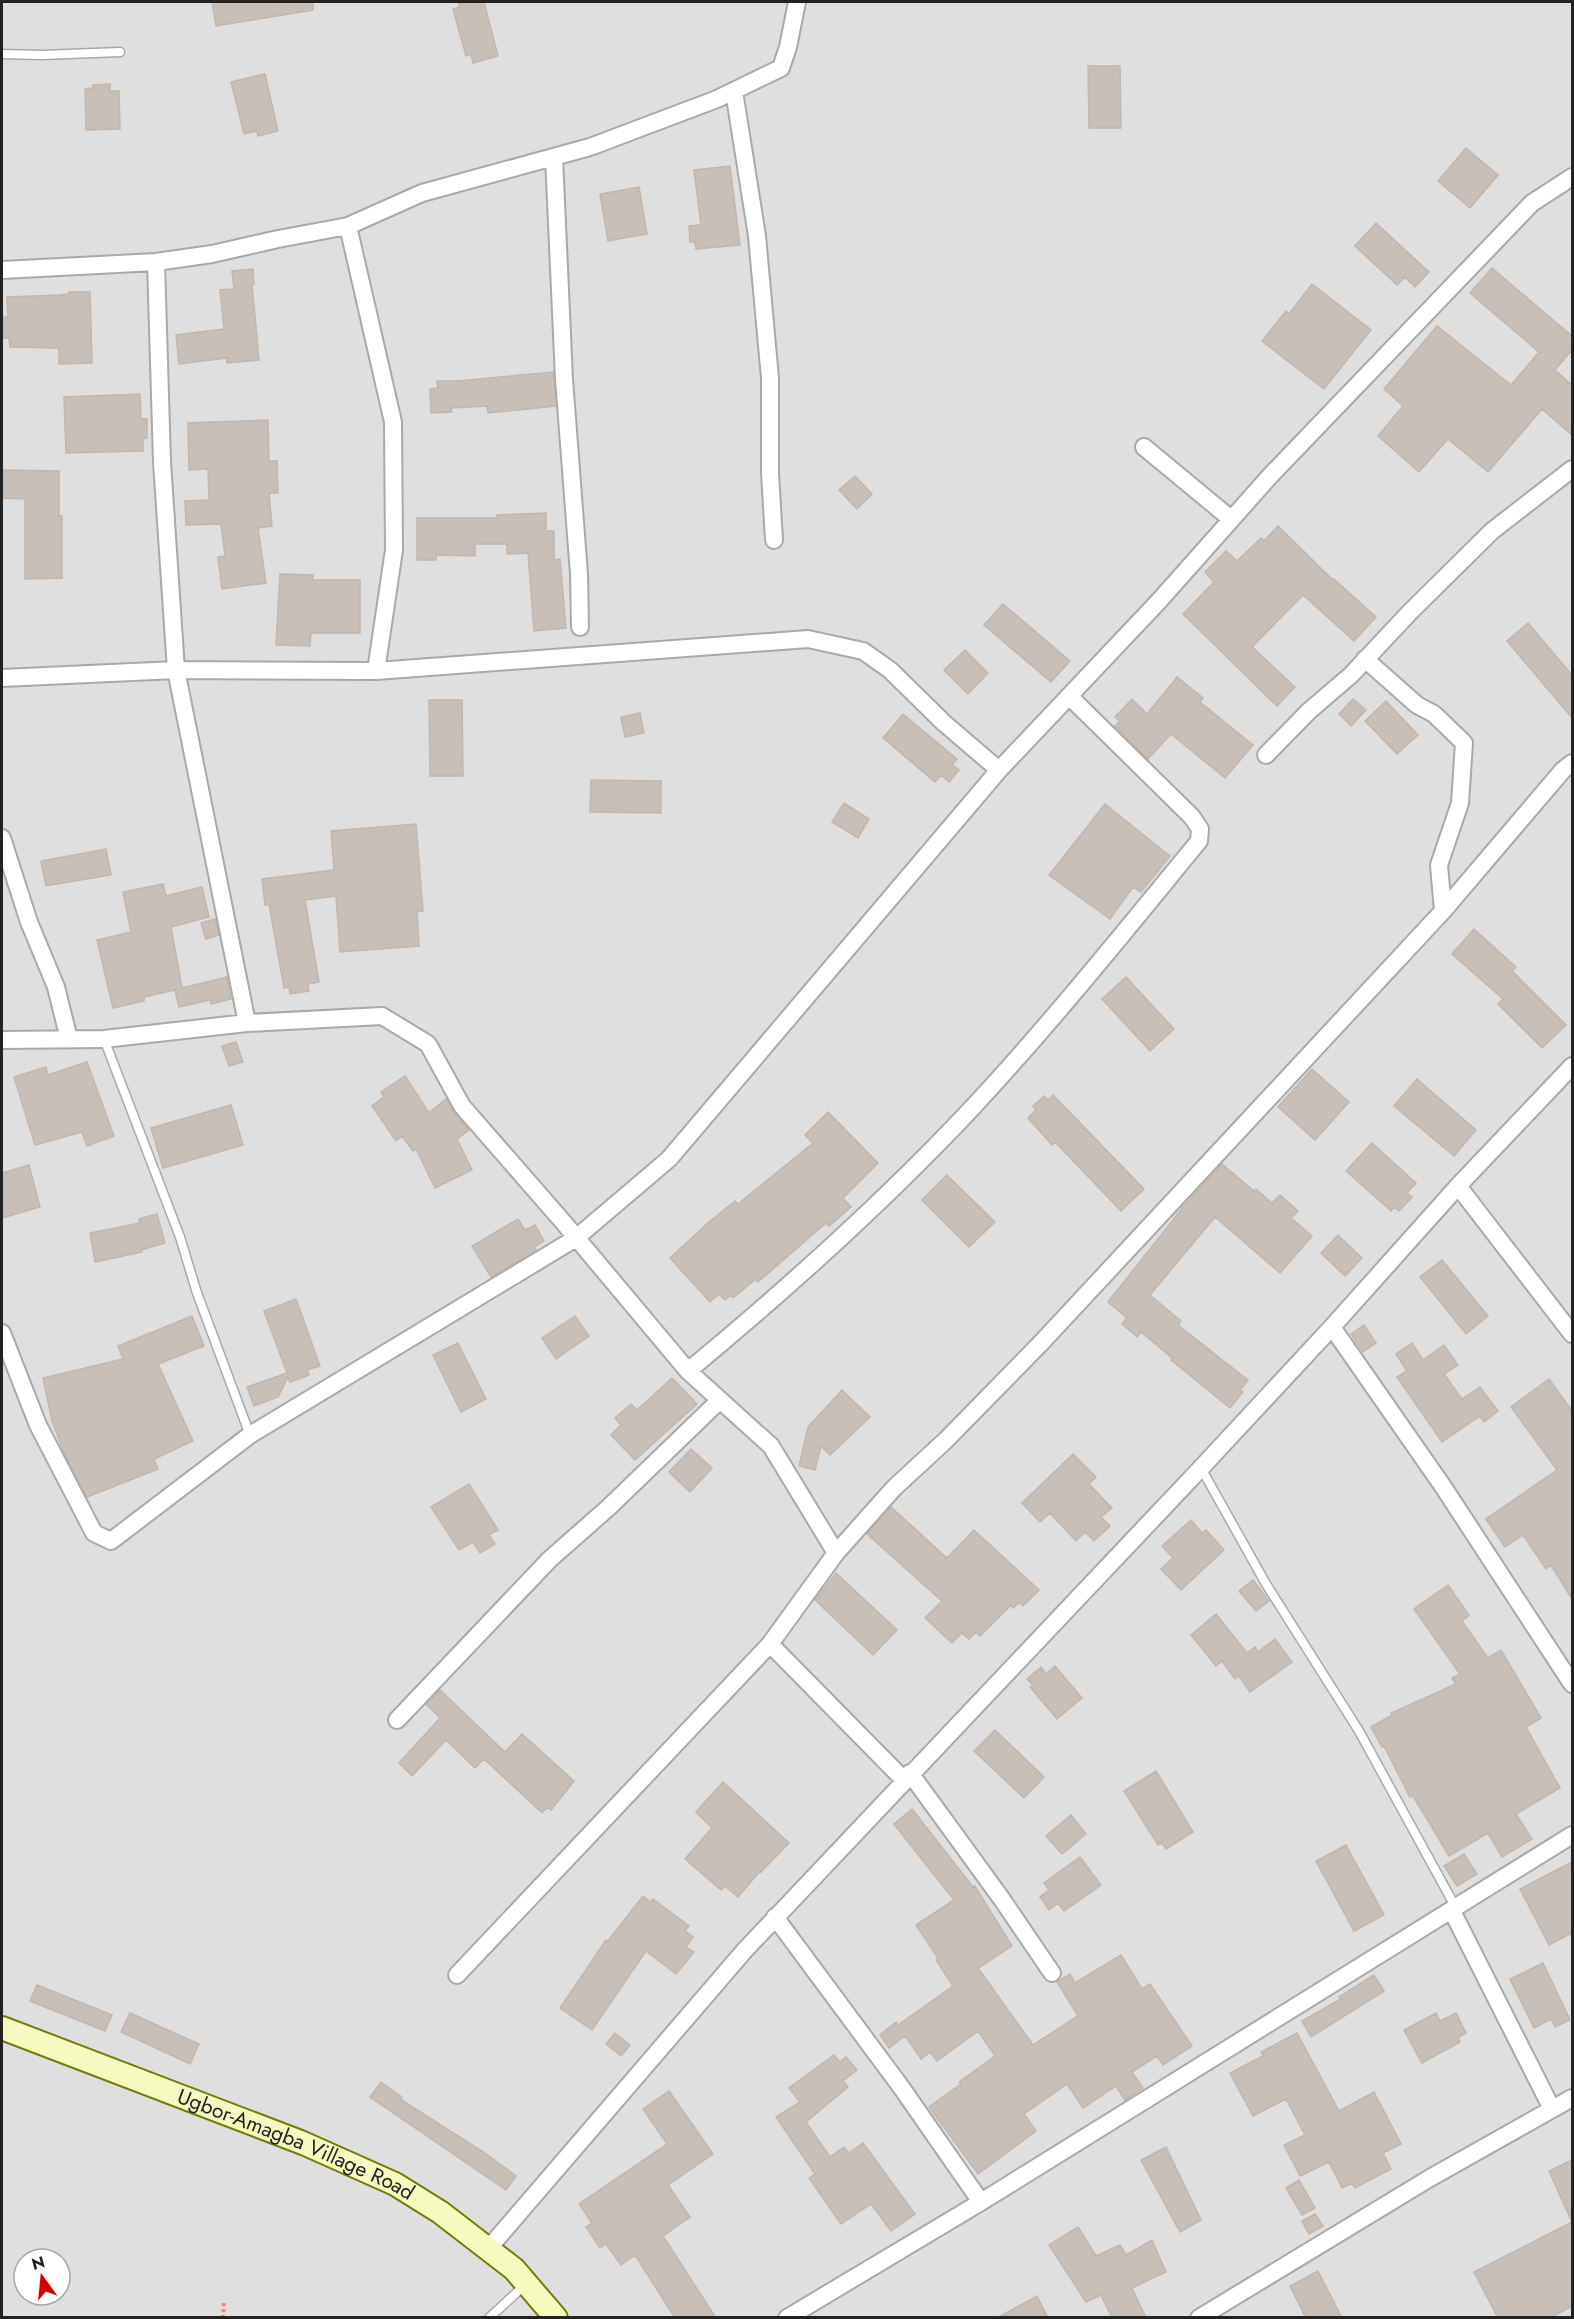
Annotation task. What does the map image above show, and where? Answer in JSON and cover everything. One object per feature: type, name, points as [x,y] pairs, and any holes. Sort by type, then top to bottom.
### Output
[{"type":"street","points":[[2,270],[156,262],[212,254],[278,238],[348,226],[422,193],[591,147],[734,91],[780,68],[788,47],[797,2]]},
{"type":"street","points":[[734,91],[757,236],[766,331],[770,378],[770,473],[774,540]]},
{"type":"street","points":[[554,157],[564,379],[579,574],[580,627]]},
{"type":"street","points":[[2,1333],[38,1425],[94,1533],[111,1541],[250,1435],[576,1238],[669,1159],[999,770],[1070,696],[1270,476],[1532,203],[1572,177]]},
{"type":"street","points":[[348,226],[393,422],[394,550],[376,671]]},
{"type":"street","points":[[156,262],[162,462],[176,670],[248,1023]]},
{"type":"street","points":[[1144,447],[1231,519]]},
{"type":"street","points":[[1266,755],[1492,531],[1572,469]]},
{"type":"street","points":[[2,678],[176,670],[376,671],[808,639],[862,651],[890,670],[944,723],[999,770]]},
{"type":"street","points":[[1365,659],[1417,705],[1434,714],[1464,743],[1460,802],[1439,866],[1443,911]]},
{"type":"street","points":[[687,1371],[763,1308],[870,1211],[972,1108],[1042,1030],[1199,842],[1200,829],[1192,817],[1070,696]]},
{"type":"street","points":[[457,1975],[770,1644],[836,1553],[894,1488],[946,1440],[1041,1343],[1443,911],[1563,770],[1572,763]]},
{"type":"street","points":[[2,838],[29,922],[56,987],[69,1039]]},
{"type":"street","points":[[2,1040],[104,1039],[248,1023],[382,1016],[428,1044],[462,1106],[687,1371],[771,1446],[836,1553]]},
{"type":"street","points":[[488,2249],[775,1917],[1201,1467],[1332,1327],[1458,1186],[1572,1066]]},
{"type":"street","points":[[1458,1186],[1572,1334]]},
{"type":"street","points":[[1332,1327],[1444,1488],[1572,1684]]},
{"type":"street","points":[[397,1720],[550,1559],[608,1508],[720,1400]]},
{"type":"street","points":[[770,1644],[907,1776],[1001,1898],[1052,1973]]},
{"type":"street","points":[[787,2318],[981,2202],[1572,1835]]},
{"type":"street","points":[[1454,1909],[1552,2109]]},
{"type":"street","points":[[775,1917],[894,2078],[981,2202]]},
{"type":"street","name":"Ugbor-Amagba Village Road","points":[[2,2028],[303,2143],[384,2180],[440,2212],[514,2269],[556,2318]]},
{"type":"street","points":[[1199,2318],[1430,2178],[1572,2098]]},
{"type":"lane","points":[[2,54],[42,55],[120,51]]},
{"type":"lane","points":[[104,1039],[180,1236],[197,1293],[250,1435]]},
{"type":"lane","points":[[1201,1467],[1266,1584],[1359,1731],[1454,1909]]},
{"type":"lane","points":[[489,2318],[526,2284]]},
{"type":"path","points":[[223,2318],[224,2302]]},
{"type":"shaded area","points":[[2,2],[1572,2],[1572,2317],[2,2318]]},
{"type":"building","points":[[212,2],[313,2],[313,10],[216,26]]},
{"type":"building","points":[[458,2],[484,2],[498,56],[473,63],[471,54],[466,56],[453,9],[460,7]]},
{"type":"building","points":[[1088,66],[1120,66],[1121,128],[1089,128]]},
{"type":"building","points":[[265,74],[278,131],[258,136],[257,131],[244,134],[231,82]]},
{"type":"building","points":[[110,84],[110,91],[119,91],[120,129],[86,130],[85,89],[93,88],[93,85]]},
{"type":"building","points":[[1466,148],[1498,175],[1470,208],[1438,181]]},
{"type":"building","points":[[730,166],[740,245],[696,249],[695,242],[690,242],[689,226],[701,225],[694,170]]},
{"type":"building","points":[[639,187],[647,234],[608,241],[600,194]]},
{"type":"building","points":[[1376,223],[1429,272],[1415,287],[1405,277],[1397,285],[1355,246]]},
{"type":"building","points":[[1492,268],[1572,336],[1572,350],[1555,370],[1572,385],[1572,435],[1542,409],[1488,472],[1448,439],[1419,472],[1378,436],[1403,406],[1384,389],[1437,326],[1511,385],[1539,352],[1470,293]]},
{"type":"building","points":[[253,269],[254,284],[252,284],[259,360],[227,363],[227,358],[179,364],[176,335],[224,329],[220,290],[234,289],[232,271]]},
{"type":"building","points":[[1312,284],[1371,330],[1324,389],[1262,341],[1286,311],[1289,314]]},
{"type":"building","points":[[69,292],[90,292],[92,363],[59,364],[59,348],[10,347],[9,338],[2,338],[2,317],[8,317],[7,297],[60,295],[69,294]]},
{"type":"building","points":[[553,372],[556,406],[488,413],[487,406],[451,408],[452,412],[431,413],[430,389],[438,388],[437,381]]},
{"type":"building","points":[[140,394],[141,419],[147,419],[147,438],[143,439],[143,451],[66,453],[64,397]]},
{"type":"building","points":[[268,420],[269,461],[277,461],[278,493],[269,493],[272,526],[258,528],[266,583],[222,589],[218,557],[225,556],[221,524],[186,525],[185,501],[209,500],[208,469],[189,470],[188,423]]},
{"type":"building","points":[[2,470],[59,471],[62,578],[25,579],[25,499],[2,498]]},
{"type":"building","points":[[855,476],[872,494],[857,509],[839,490]]},
{"type":"building","points":[[546,513],[546,531],[554,531],[554,560],[560,559],[566,628],[534,631],[528,553],[507,554],[507,544],[475,544],[475,556],[436,555],[436,560],[417,560],[417,518],[497,518],[497,515]]},
{"type":"building","points":[[1278,526],[1333,580],[1376,617],[1354,641],[1303,595],[1252,647],[1295,687],[1277,706],[1183,614],[1214,582],[1205,572],[1226,551],[1237,561],[1261,538],[1264,541]]},
{"type":"building","points":[[280,574],[313,575],[313,580],[360,580],[360,633],[311,633],[310,646],[276,645]]},
{"type":"building","points":[[1003,604],[1070,661],[1051,682],[984,625]]},
{"type":"building","points":[[1528,623],[1572,675],[1572,718],[1507,641]]},
{"type":"building","points":[[965,650],[988,673],[968,694],[944,670]]},
{"type":"building","points":[[1177,677],[1203,698],[1200,702],[1253,745],[1225,778],[1171,734],[1148,759],[1115,726],[1120,721],[1115,717],[1132,699],[1147,714]]},
{"type":"building","points":[[1353,699],[1366,710],[1351,726],[1339,714]]},
{"type":"building","points":[[429,700],[462,700],[463,776],[430,776]]},
{"type":"building","points":[[1386,701],[1418,735],[1397,754],[1365,721]]},
{"type":"building","points":[[640,713],[644,733],[625,737],[621,717]]},
{"type":"building","points":[[903,714],[957,759],[952,765],[959,770],[949,782],[941,775],[935,782],[883,738]]},
{"type":"building","points":[[591,780],[661,781],[661,813],[590,812]]},
{"type":"building","points":[[844,803],[869,819],[858,838],[832,822]]},
{"type":"building","points":[[1105,804],[1170,856],[1141,892],[1133,887],[1110,919],[1049,875]]},
{"type":"building","points":[[416,824],[423,911],[417,912],[419,946],[340,952],[336,896],[305,900],[319,982],[308,984],[309,991],[290,994],[289,987],[284,988],[269,904],[265,905],[262,879],[334,870],[331,831]]},
{"type":"building","points":[[106,849],[111,875],[46,886],[41,861]]},
{"type":"building","points":[[163,884],[166,896],[202,887],[209,917],[171,927],[182,988],[227,977],[231,999],[211,1004],[210,1000],[179,1007],[175,990],[144,997],[144,1001],[113,1008],[97,940],[131,932],[123,892]]},
{"type":"building","points":[[215,919],[219,935],[206,939],[201,923]]},
{"type":"building","points":[[1474,929],[1516,967],[1512,971],[1566,1025],[1542,1048],[1498,1004],[1503,999],[1452,954]]},
{"type":"building","points":[[1126,977],[1174,1029],[1150,1051],[1102,999]]},
{"type":"building","points":[[236,1042],[243,1062],[229,1066],[222,1046]]},
{"type":"building","points":[[87,1062],[114,1136],[87,1146],[82,1132],[35,1145],[14,1077],[46,1067],[48,1075]]},
{"type":"building","points":[[1312,1069],[1349,1102],[1315,1140],[1278,1107]]},
{"type":"building","points":[[405,1076],[429,1113],[446,1099],[454,1113],[469,1130],[457,1139],[472,1170],[435,1188],[416,1149],[413,1151],[402,1136],[396,1141],[372,1106],[384,1097],[381,1092]]},
{"type":"building","points":[[1417,1079],[1476,1130],[1454,1156],[1394,1106]]},
{"type":"building","points":[[1053,1095],[1144,1189],[1121,1211],[1055,1142],[1052,1145],[1028,1118],[1036,1110],[1033,1106],[1044,1096],[1048,1100]]},
{"type":"building","points":[[231,1105],[243,1145],[163,1168],[151,1128]]},
{"type":"building","points":[[828,1112],[878,1163],[843,1198],[851,1207],[829,1226],[826,1223],[758,1282],[756,1279],[733,1298],[731,1295],[725,1300],[719,1294],[710,1302],[670,1258],[735,1201],[738,1204],[813,1143],[805,1135]]},
{"type":"building","points":[[1372,1143],[1416,1183],[1407,1193],[1412,1197],[1399,1211],[1394,1207],[1391,1211],[1346,1171]]},
{"type":"building","points":[[1222,1164],[1272,1203],[1280,1195],[1298,1211],[1291,1218],[1312,1236],[1280,1273],[1215,1217],[1150,1295],[1181,1321],[1178,1325],[1248,1380],[1240,1390],[1243,1392],[1230,1408],[1171,1360],[1172,1358],[1141,1332],[1137,1337],[1122,1324],[1127,1318],[1108,1302],[1184,1206]]},
{"type":"building","points":[[29,1165],[40,1207],[2,1218],[2,1173]]},
{"type":"building","points":[[947,1175],[995,1222],[969,1247],[922,1200]]},
{"type":"building","points":[[157,1214],[165,1243],[141,1250],[142,1252],[95,1262],[90,1233],[140,1223],[139,1219]]},
{"type":"building","points":[[518,1219],[525,1230],[535,1225],[544,1241],[535,1247],[536,1250],[491,1277],[472,1246]]},
{"type":"building","points":[[1338,1235],[1362,1258],[1345,1276],[1321,1253]]},
{"type":"building","points":[[1442,1260],[1488,1316],[1466,1334],[1420,1277]]},
{"type":"building","points":[[296,1299],[320,1366],[307,1370],[309,1375],[290,1382],[288,1377],[278,1397],[254,1406],[247,1387],[287,1373],[264,1311]]},
{"type":"building","points":[[192,1316],[204,1346],[158,1364],[193,1441],[154,1459],[158,1469],[87,1497],[65,1455],[52,1421],[43,1378],[123,1359],[118,1346]]},
{"type":"building","points":[[575,1316],[589,1336],[556,1359],[542,1338]]},
{"type":"building","points":[[1364,1325],[1376,1343],[1363,1352],[1351,1334]]},
{"type":"building","points":[[458,1343],[486,1399],[461,1412],[433,1355]]},
{"type":"building","points":[[1412,1343],[1423,1360],[1444,1345],[1458,1365],[1444,1374],[1462,1399],[1480,1387],[1498,1411],[1484,1422],[1480,1416],[1442,1442],[1397,1377],[1407,1371],[1396,1354]]},
{"type":"building","points":[[672,1378],[697,1404],[635,1460],[611,1435],[621,1425],[615,1418],[631,1404],[637,1410]]},
{"type":"building","points":[[1549,1379],[1572,1411],[1572,1599],[1551,1565],[1546,1569],[1523,1535],[1505,1547],[1486,1519],[1557,1470],[1511,1407]]},
{"type":"building","points":[[842,1390],[870,1417],[830,1455],[821,1446],[815,1470],[799,1466],[808,1427]]},
{"type":"building","points":[[691,1449],[712,1468],[690,1492],[669,1472]]},
{"type":"building","points":[[1073,1454],[1096,1477],[1089,1484],[1112,1508],[1101,1517],[1110,1526],[1094,1541],[1085,1532],[1076,1541],[1050,1513],[1040,1522],[1022,1503]]},
{"type":"building","points":[[469,1484],[498,1530],[489,1535],[495,1544],[480,1553],[473,1542],[459,1550],[431,1507]]},
{"type":"building","points":[[891,1507],[947,1558],[974,1530],[1039,1590],[1023,1606],[1019,1602],[1014,1608],[1011,1605],[980,1636],[976,1632],[969,1639],[962,1633],[952,1643],[925,1618],[942,1601],[867,1534]]},
{"type":"building","points":[[1191,1520],[1202,1533],[1206,1530],[1224,1550],[1181,1590],[1161,1569],[1173,1558],[1162,1546]]},
{"type":"building","points":[[836,1573],[897,1630],[873,1655],[815,1600]]},
{"type":"building","points":[[1253,1580],[1269,1601],[1256,1611],[1239,1591]]},
{"type":"building","points":[[1448,1585],[1469,1615],[1462,1621],[1488,1658],[1501,1650],[1541,1718],[1526,1727],[1560,1788],[1516,1814],[1532,1839],[1502,1857],[1488,1833],[1449,1856],[1413,1796],[1410,1797],[1384,1746],[1382,1747],[1371,1727],[1392,1715],[1391,1713],[1456,1684],[1452,1678],[1460,1674],[1414,1609]]},
{"type":"building","points":[[1216,1614],[1247,1653],[1255,1647],[1258,1652],[1275,1639],[1292,1662],[1250,1692],[1239,1676],[1235,1679],[1222,1661],[1216,1666],[1191,1635]]},
{"type":"building","points":[[1055,1666],[1082,1698],[1057,1719],[1030,1687],[1033,1685],[1027,1679],[1041,1667],[1046,1674]]},
{"type":"building","points":[[440,1690],[505,1752],[522,1734],[574,1781],[551,1810],[548,1807],[542,1813],[484,1759],[475,1768],[446,1740],[412,1776],[399,1763],[440,1718],[426,1704]]},
{"type":"building","points":[[995,1730],[1044,1777],[1024,1798],[974,1751]]},
{"type":"building","points":[[1156,1771],[1193,1832],[1166,1849],[1162,1843],[1158,1845],[1124,1791]]},
{"type":"building","points":[[723,1782],[789,1843],[760,1871],[738,1897],[725,1886],[721,1890],[685,1859],[712,1828],[696,1812]]},
{"type":"building","points":[[912,1809],[973,1887],[975,1886],[1012,1946],[978,1968],[1033,2045],[1078,2016],[1057,1982],[1070,1974],[1075,1983],[1121,1955],[1142,1989],[1150,1984],[1192,2046],[1163,2065],[1157,2056],[1132,2072],[1143,2088],[1125,2100],[1116,2086],[1083,2108],[1067,2084],[1024,2114],[1036,2131],[978,2174],[929,2107],[995,2056],[978,2031],[937,2061],[930,2052],[921,2059],[905,2036],[889,2048],[880,2035],[896,2022],[898,2025],[953,1986],[916,1925],[954,1900],[894,1824]]},
{"type":"building","points":[[1071,1815],[1086,1834],[1062,1854],[1046,1836]]},
{"type":"building","points":[[1346,1845],[1384,1915],[1354,1931],[1316,1861]]},
{"type":"building","points":[[1464,1854],[1477,1874],[1457,1886],[1444,1866]]},
{"type":"building","points":[[1080,1857],[1101,1885],[1064,1911],[1058,1903],[1049,1910],[1040,1897],[1049,1890],[1044,1883]]},
{"type":"building","points":[[1572,1862],[1572,1933],[1549,1945],[1520,1889]]},
{"type":"building","points":[[643,1896],[650,1902],[653,1899],[689,1926],[685,1931],[693,1937],[686,1947],[694,1952],[676,1974],[646,1951],[592,2030],[560,2008],[606,1940],[607,1942]]},
{"type":"building","points":[[1543,1963],[1570,2020],[1555,2027],[1551,2019],[1534,2028],[1510,1979]]},
{"type":"building","points":[[1374,1975],[1384,1991],[1311,2037],[1302,2021],[1341,1999],[1339,1997]]},
{"type":"building","points":[[37,1985],[112,2015],[105,2031],[30,2001]]},
{"type":"building","points":[[130,2013],[199,2044],[190,2064],[121,2032]]},
{"type":"building","points":[[1436,2013],[1440,2021],[1456,2013],[1466,2033],[1458,2038],[1460,2042],[1422,2063],[1404,2030]]},
{"type":"building","points":[[615,2033],[630,2045],[621,2056],[606,2044]]},
{"type":"building","points":[[1297,2033],[1339,2111],[1374,2092],[1401,2144],[1383,2153],[1391,2169],[1355,2188],[1352,2183],[1342,2188],[1329,2162],[1300,2176],[1284,2145],[1305,2135],[1286,2099],[1253,2116],[1230,2073],[1263,2056],[1261,2052]]},
{"type":"building","points":[[834,2055],[840,2062],[846,2057],[857,2070],[843,2081],[848,2087],[806,2122],[830,2157],[844,2147],[849,2153],[863,2143],[915,2214],[891,2231],[871,2204],[841,2224],[809,2178],[815,2174],[776,2117],[800,2102],[789,2088]]},
{"type":"building","points":[[381,2082],[402,2097],[400,2099],[485,2153],[516,2176],[506,2190],[370,2097]]},
{"type":"building","points":[[669,2091],[713,2154],[668,2185],[690,2217],[663,2236],[716,2318],[675,2318],[635,2255],[621,2265],[606,2244],[600,2248],[586,2227],[592,2223],[579,2204],[667,2144],[643,2109]]},
{"type":"building","points":[[1166,2147],[1201,2220],[1180,2232],[1141,2160]]},
{"type":"building","points":[[1572,2160],[1572,2222],[1549,2171]]},
{"type":"building","points":[[1299,2180],[1315,2208],[1302,2215],[1286,2188]]},
{"type":"building","points":[[1315,2214],[1323,2226],[1309,2234],[1302,2221]]},
{"type":"building","points":[[1572,2222],[1572,2306],[1550,2318],[1498,2318],[1474,2272]]},
{"type":"building","points":[[1078,2227],[1096,2256],[1120,2245],[1126,2255],[1152,2240],[1166,2272],[1132,2288],[1146,2318],[1112,2318],[1101,2295],[1086,2302],[1049,2245]]},
{"type":"building","points":[[1318,2271],[1342,2318],[1306,2318],[1290,2286]]},
{"type":"building","points":[[1037,2296],[1048,2318],[997,2318]]}]
